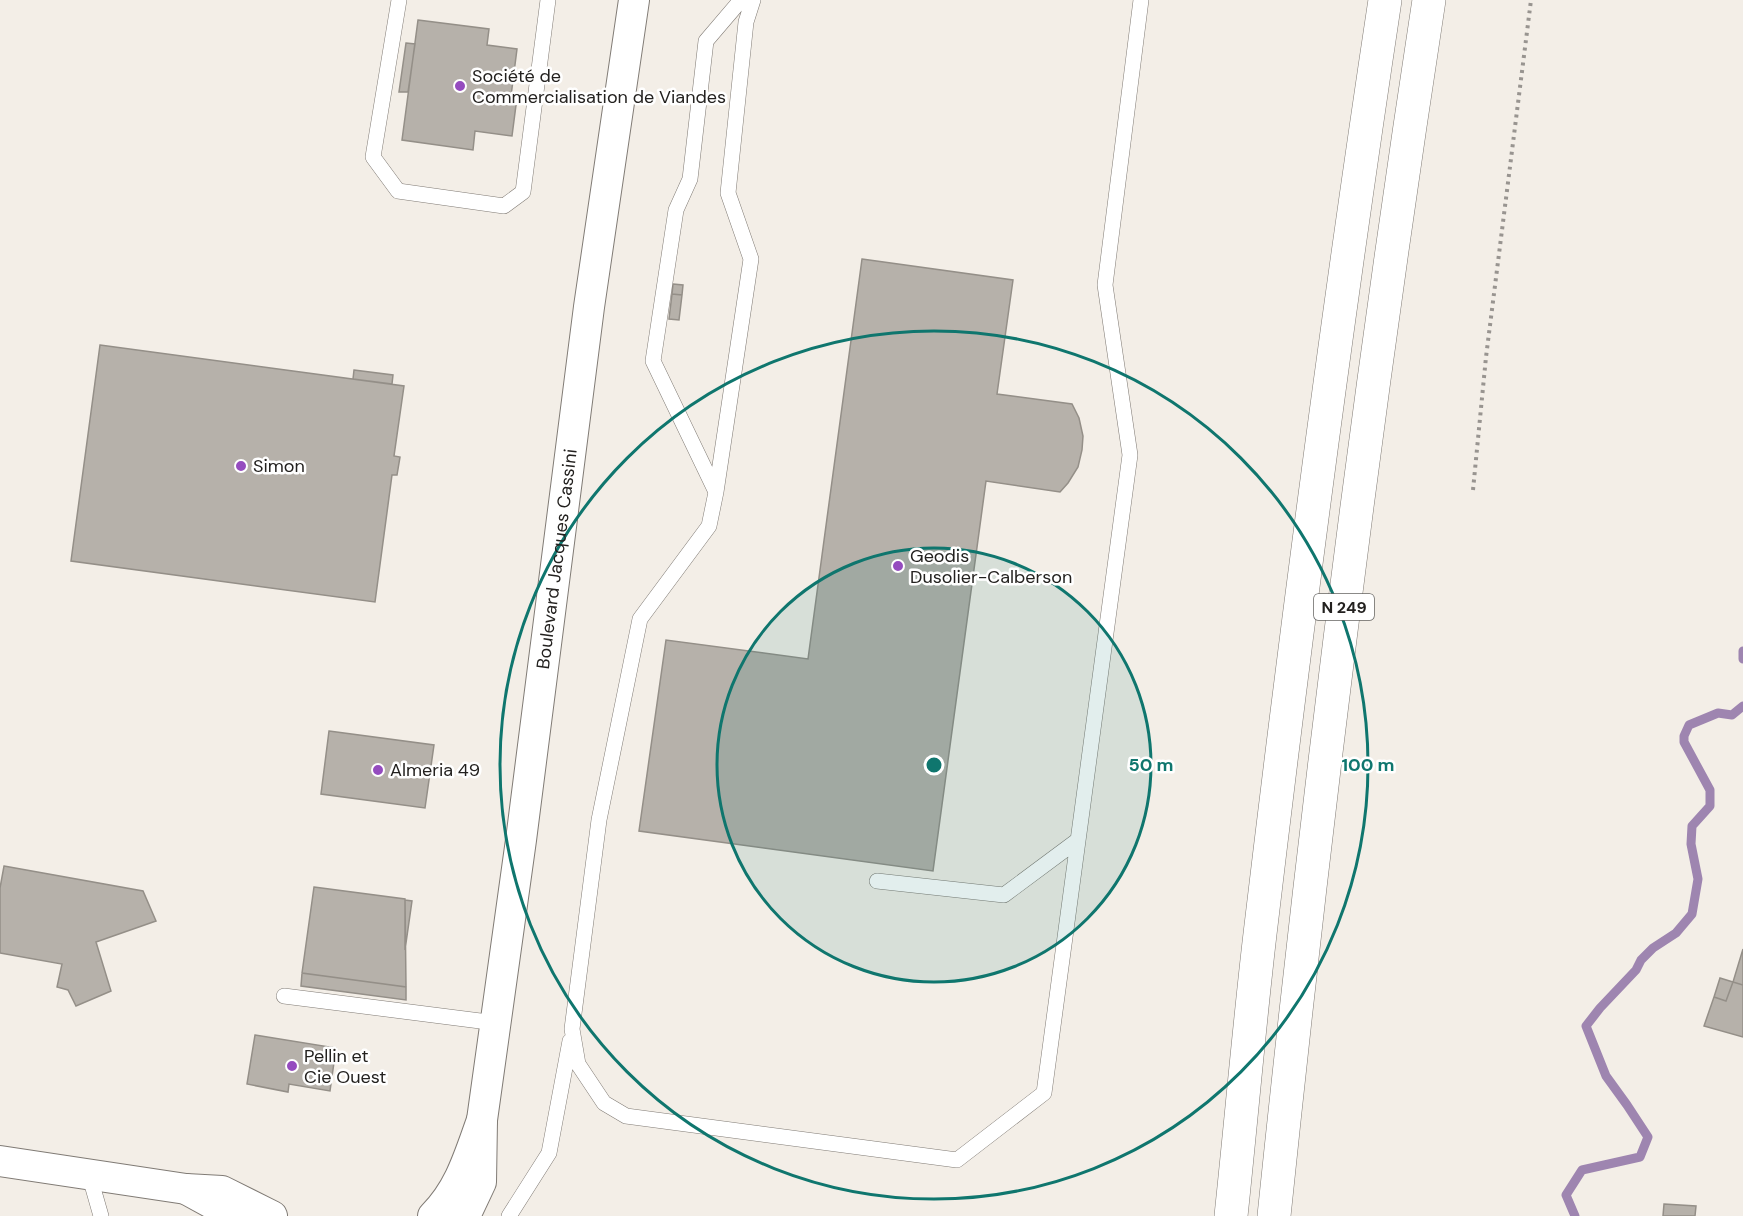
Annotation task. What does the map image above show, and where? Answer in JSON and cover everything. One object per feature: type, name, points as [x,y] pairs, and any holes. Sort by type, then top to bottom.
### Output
[{"type":"highway","name":"N 249","points":[[1231,1216],[1260,937],[1317,472],[1349,236],[1385,0]]},
{"type":"highway","name":"N 249","points":[[1274,1216],[1330,713],[1366,434],[1428,0]]},
{"type":"street","name":"Boulevard Jacques Cassini","points":[[465,1216],[481,1182],[482,1120],[589,307],[634,0]]},
{"type":"street","name":"Boulevard Jacques Cassini","points":[[433,1216],[445,1204],[461,1178],[482,1120]]},
{"type":"street","points":[[0,1161],[186,1189],[222,1191],[272,1216]]},
{"type":"street","points":[[186,1189],[235,1216]]},
{"type":"lane","points":[[399,0],[373,157],[398,191],[504,206],[523,192],[548,0]]},
{"type":"lane","points":[[716,492],[653,361],[676,210],[690,179],[706,41],[741,0]]},
{"type":"lane","points":[[509,1216],[549,1153],[572,1029],[599,820],[640,620],[709,526],[716,492],[751,259],[728,193],[746,22],[753,0]]},
{"type":"lane","points":[[572,1029],[578,1064],[604,1103],[626,1116],[957,1160],[1044,1093],[1130,455],[1105,285],[1141,0]]},
{"type":"lane","points":[[877,881],[1004,895],[1078,840]]},
{"type":"lane","points":[[284,996],[496,1023]]},
{"type":"lane","points":[[89,1174],[96,1213]]},
{"type":"path","points":[[1473,490],[1486,357],[1531,0]]},
{"type":"building","name":"Société de Commercialisation de Viandes","points":[[418,20],[489,29],[487,45],[517,49],[510,104],[516,105],[512,136],[475,131],[473,150],[402,140]]},
{"type":"building","points":[[406,43],[415,44],[408,92],[399,92]]},
{"type":"building","name":"Geodis Dusolier-Calberson","points":[[862,259],[1013,280],[997,394],[1072,404],[1079,418],[1083,436],[1078,467],[1060,492],[986,481],[933,871],[639,831],[666,640],[808,659]]},
{"type":"building","points":[[673,284],[683,285],[682,295],[672,294]]},
{"type":"building","points":[[672,294],[682,295],[679,320],[669,319]]},
{"type":"building","name":"Simon","points":[[100,345],[404,386],[394,456],[400,457],[397,475],[392,475],[375,602],[71,561]]},
{"type":"building","points":[[354,370],[393,375],[392,384],[353,379]]},
{"type":"building","points":[[329,731],[434,745],[425,808],[321,794]]},
{"type":"building","points":[[4,866],[143,891],[156,921],[96,942],[111,991],[76,1006],[68,990],[57,987],[62,964],[0,953],[0,888]]},
{"type":"building","points":[[314,887],[405,899],[406,987],[302,973]]},
{"type":"building","points":[[405,900],[412,901],[405,950]]},
{"type":"building","points":[[1743,949],[1743,985],[1733,982]]},
{"type":"building","points":[[302,973],[406,987],[406,1000],[301,986]]},
{"type":"building","points":[[1720,978],[1733,982],[1726,1001],[1714,997]]},
{"type":"building","points":[[1733,982],[1743,985],[1743,1037],[1704,1026],[1714,997],[1726,1001]]},
{"type":"building","name":"Pellin et Cie Ouest","points":[[255,1035],[336,1048],[330,1091],[289,1084],[288,1092],[247,1084]]},
{"type":"building","points":[[1664,1204],[1696,1206],[1695,1216],[1663,1216]]},
{"type":"waterway","points":[[1743,651],[1743,659]]},
{"type":"waterway","points":[[1575,1216],[1566,1195],[1582,1170],[1640,1157],[1648,1137],[1606,1076],[1586,1026],[1636,970],[1641,960],[1653,948],[1676,933],[1692,914],[1698,879],[1691,844],[1692,826],[1710,806],[1710,790],[1684,742],[1684,736],[1689,725],[1718,713],[1732,715],[1743,706]]},
{"type":"place","name":"Société de Commercialisation de Viandes","points":[[460,86]]},
{"type":"place","name":"Simon","points":[[241,466]]},
{"type":"place","name":"Geodis Dusolier-Calberson","points":[[898,566]]},
{"type":"place","name":"Almeria 49","points":[[378,770]]},
{"type":"place","name":"Pellin et Cie Ouest","points":[[292,1066]]}]
